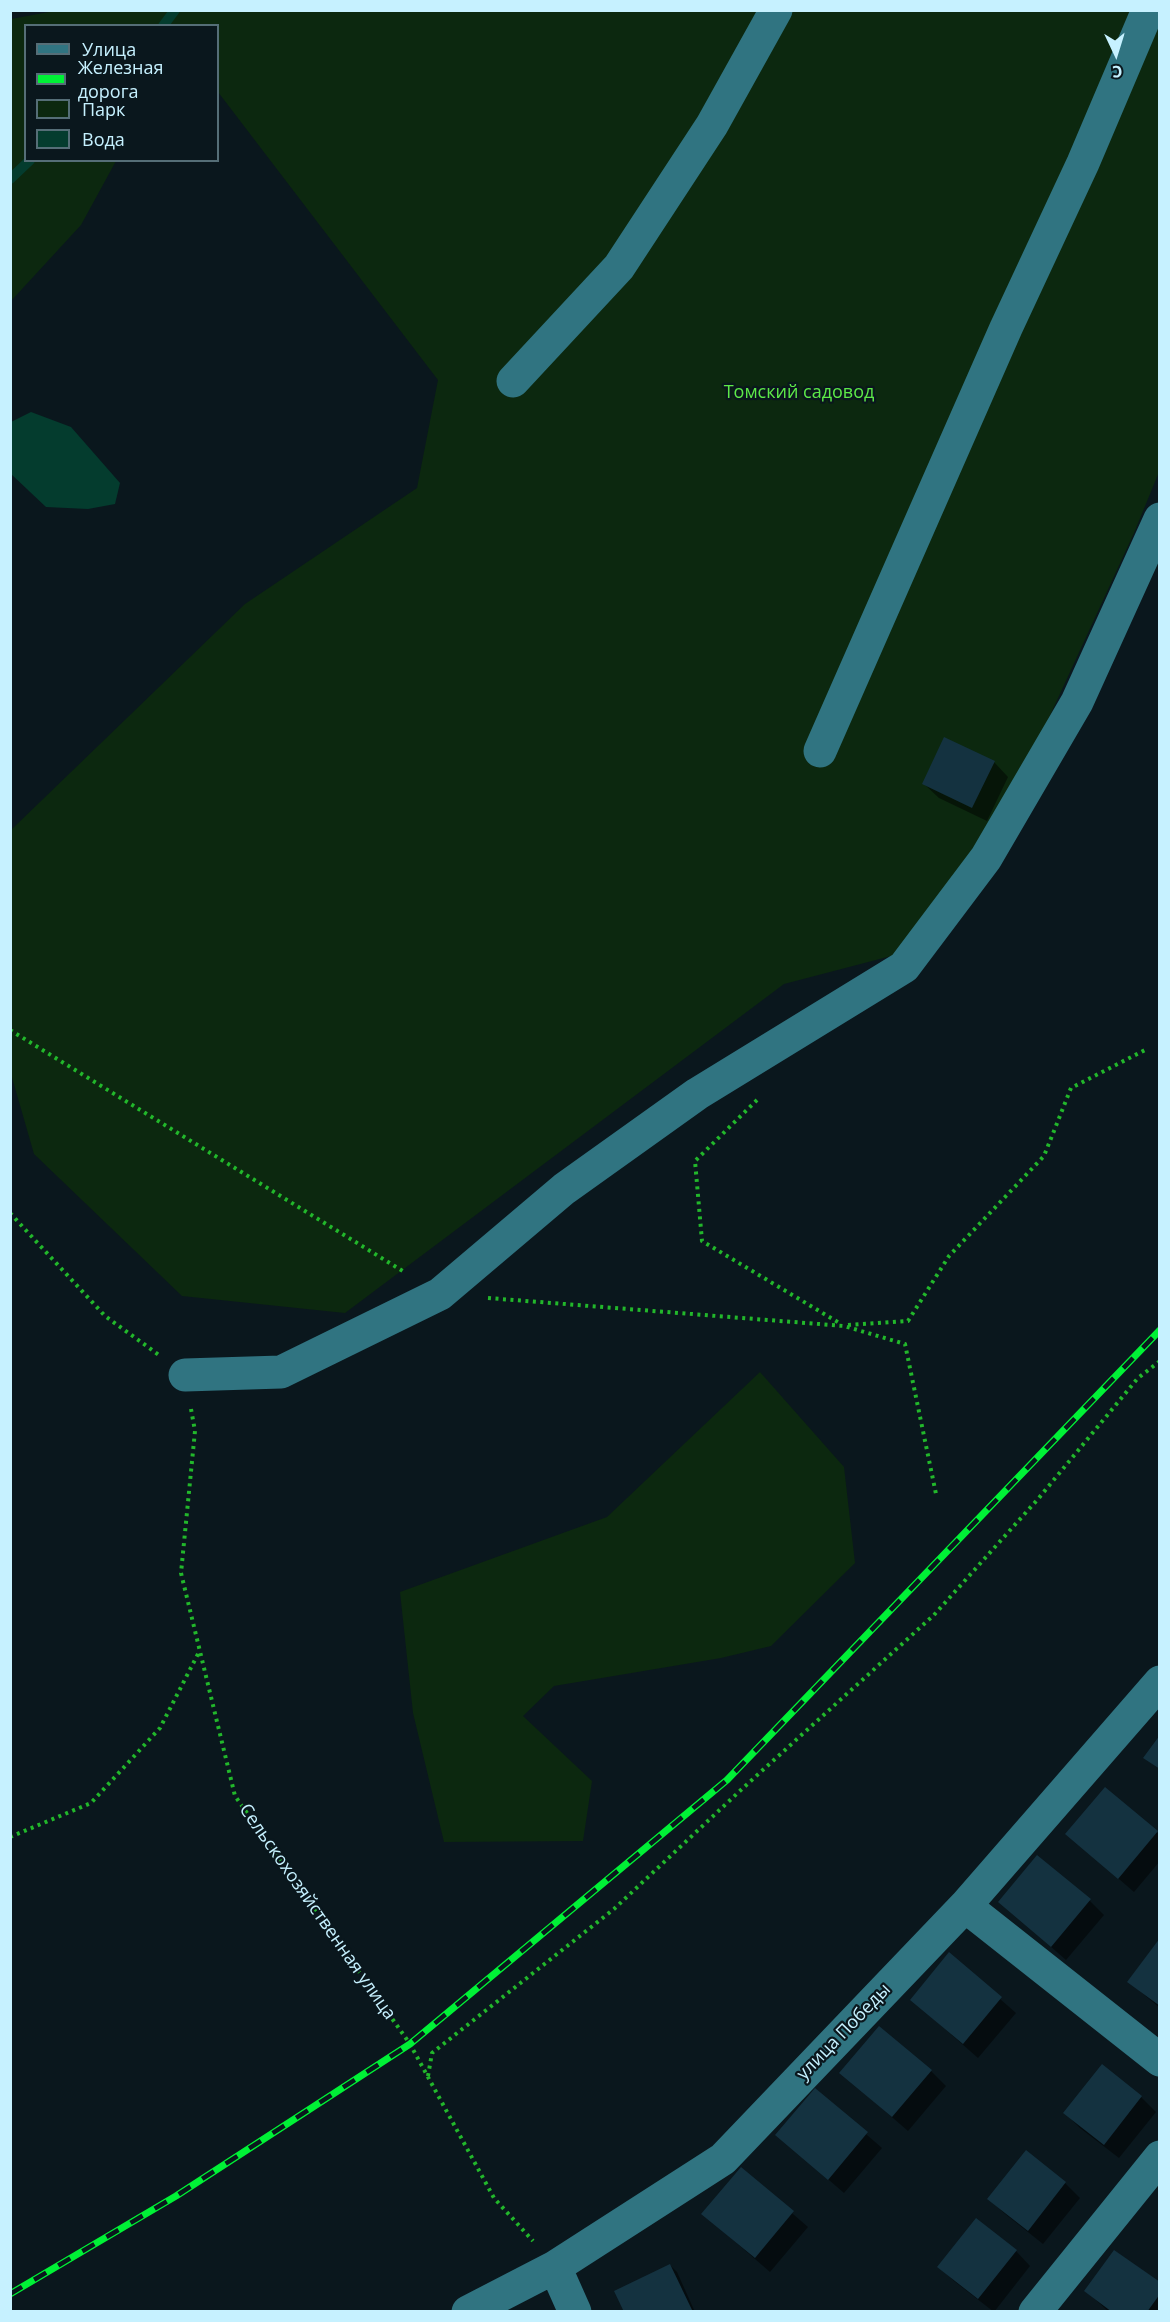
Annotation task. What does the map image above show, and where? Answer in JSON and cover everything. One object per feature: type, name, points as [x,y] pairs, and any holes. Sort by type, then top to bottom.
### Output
[{"type":"street","points":[[513,381],[619,267],[712,125],[776,10]]},
{"type":"street","points":[[820,751],[1006,328],[1083,163],[1148,10]]},
{"type":"street","points":[[185,1375],[280,1372],[440,1294],[564,1189],[697,1094],[903,967],[986,858],[1077,702],[1160,519]]},
{"type":"street","name":"улица Победы","points":[[468,2312],[555,2267],[723,2158],[965,1906],[1160,1682]]},
{"type":"street","points":[[965,1906],[1160,2060]]},
{"type":"street","points":[[1035,2312],[1160,2157]]},
{"type":"street","points":[[555,2267],[575,2312]]},
{"type":"path","points":[[10,1030],[440,1294],[844,1326],[908,1321],[949,1256],[1044,1156],[1071,1088],[1145,1050]]},
{"type":"path","points":[[759,1098],[695,1161],[702,1241],[844,1326],[905,1344],[936,1494]]},
{"type":"path","points":[[10,1213],[105,1316],[185,1375]]},
{"type":"path","points":[[428,2077],[432,2053],[614,1909],[743,1788],[934,1616],[1038,1499],[1138,1378],[1160,1361]]},
{"type":"path","name":"Сельскохозяйственная улица","points":[[185,1375],[195,1431],[181,1573],[235,1796],[410,2044],[494,2198],[555,2267]]},
{"type":"path","points":[[10,1838],[91,1803],[160,1728],[200,1651]]},
{"type":"green space","name":"Томский садовод","points":[[60,10],[1159,11],[1159,472],[1134,533],[1041,735],[975,851],[895,955],[784,984],[345,1313],[182,1296],[34,1154],[11,1074],[11,830],[245,604],[417,488],[438,380],[219,93],[219,24],[24,24],[24,162],[115,162],[81,225],[11,301],[11,19]]},
{"type":"green space","points":[[760,1372],[844,1467],[855,1563],[771,1646],[721,1658],[554,1686],[523,1716],[592,1781],[583,1841],[444,1842],[413,1713],[400,1592],[607,1517]]},
{"type":"water","points":[[31,412],[71,427],[120,483],[115,504],[88,509],[46,507],[11,474],[11,422]]},
{"type":"building","points":[[944,737],[995,761],[972,808],[922,784]]},
{"type":"building","points":[[1160,1735],[1160,1769],[1143,1758]]},
{"type":"building","points":[[1105,1787],[1158,1831],[1118,1879],[1065,1834]]},
{"type":"building","points":[[1037,1855],[1091,1899],[1051,1947],[998,1902]]},
{"type":"building","points":[[1160,1938],[1160,2006],[1127,1982]]},
{"type":"building","points":[[949,1952],[1002,1997],[963,2044],[910,2000]]},
{"type":"building","points":[[879,2026],[932,2070],[892,2117],[839,2073]]},
{"type":"building","points":[[1102,2064],[1142,2096],[1104,2145],[1063,2113]]},
{"type":"building","points":[[815,2088],[868,2132],[828,2180],[775,2135]]},
{"type":"building","points":[[1026,2150],[1066,2182],[1028,2231],[987,2199]]},
{"type":"building","points":[[741,2167],[794,2211],[755,2258],[701,2214]]},
{"type":"building","points":[[976,2218],[1017,2250],[978,2299],[937,2267]]},
{"type":"building","points":[[1114,2250],[1160,2282],[1160,2294],[1147,2312],[1112,2312],[1084,2291]]},
{"type":"building","points":[[670,2264],[693,2312],[624,2312],[614,2291]]},
{"type":"waterway","points":[[164,24],[175,10]]},
{"type":"waterway","points":[[10,179],[28,162]]},
{"type":"railway","points":[[10,2294],[176,2196],[410,2044],[727,1780],[1160,1330]]}]
